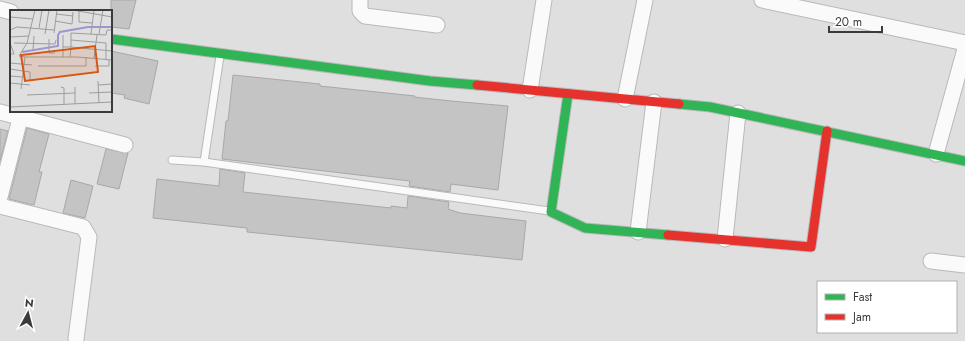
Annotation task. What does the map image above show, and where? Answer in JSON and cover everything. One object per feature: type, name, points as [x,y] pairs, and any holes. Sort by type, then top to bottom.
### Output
[{"type":"street","points":[[360,0],[360,11],[365,16],[436,25]]},
{"type":"street","points":[[530,90],[544,0]]},
{"type":"street","points":[[625,99],[645,0]]},
{"type":"street","points":[[762,0],[965,43]]},
{"type":"street","points":[[0,9],[10,12]]},
{"type":"street","points":[[112,39],[220,52],[430,81],[710,107],[965,161]]},
{"type":"street","points":[[936,154],[965,49]]},
{"type":"street","points":[[568,94],[551,212],[585,228],[811,246],[827,131]]},
{"type":"street","points":[[638,232],[654,102]]},
{"type":"street","points":[[0,112],[21,114],[124,145]]},
{"type":"street","points":[[725,240],[738,113]]},
{"type":"street","points":[[0,197],[21,114]]},
{"type":"street","points":[[0,206],[83,227],[89,237],[76,338]]},
{"type":"street","points":[[932,261],[965,265]]},
{"type":"lane","points":[[204,162],[220,52]]},
{"type":"lane","points":[[172,160],[204,162],[551,212]]},
{"type":"building","points":[[111,0],[136,0],[129,29],[112,27]]},
{"type":"building","points":[[112,51],[158,61],[149,104],[124,98],[125,95],[112,93]]},
{"type":"building","points":[[233,75],[320,84],[320,86],[415,96],[414,97],[508,106],[498,190],[451,184],[450,192],[409,186],[410,181],[222,159]]},
{"type":"building","points":[[27,128],[49,134],[39,172],[42,172],[34,205],[9,199]]},
{"type":"building","points":[[0,129],[8,131],[0,161]]},
{"type":"building","points":[[106,149],[128,153],[119,189],[97,184]]},
{"type":"building","points":[[220,169],[245,173],[243,192],[391,208],[391,206],[407,208],[408,196],[449,202],[448,209],[460,213],[526,221],[522,260],[247,232],[247,228],[153,218],[157,179],[219,186]]},
{"type":"building","points":[[71,180],[93,186],[85,218],[63,213]]},
{"type":"traffic: fast","points":[[112,39],[430,81],[477,85]]},
{"type":"traffic: fast","points":[[568,94],[551,212],[585,228],[668,235]]},
{"type":"traffic: fast","points":[[679,104],[710,107],[965,161]]},
{"type":"traffic: jam","points":[[477,85],[679,104]]},
{"type":"traffic: jam","points":[[668,235],[811,247],[827,131]]}]
